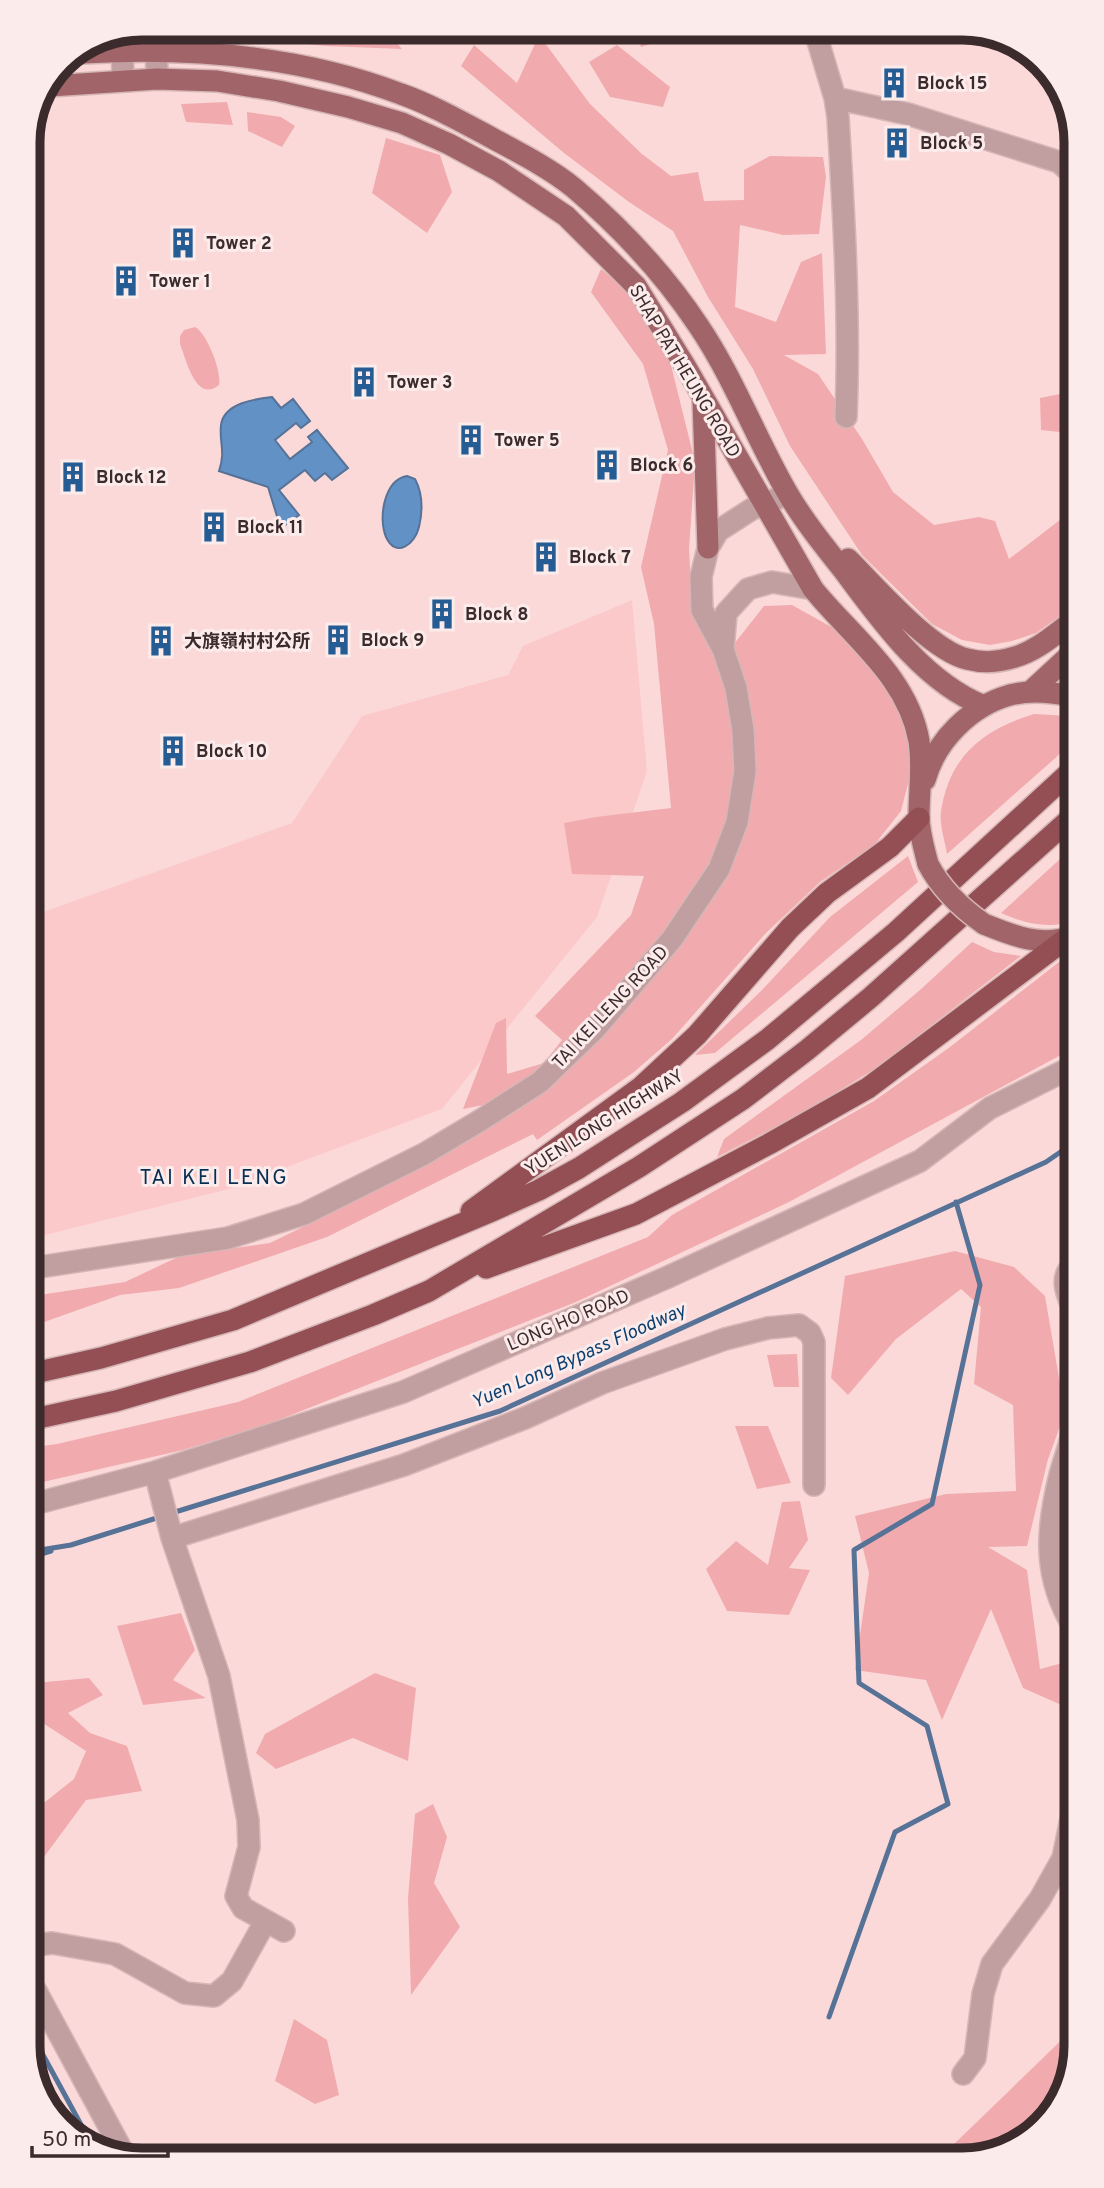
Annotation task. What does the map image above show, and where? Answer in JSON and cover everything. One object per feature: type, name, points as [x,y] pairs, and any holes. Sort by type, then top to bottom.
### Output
[{"type":"highway","name":"YUEN LONG HIGHWAY","points":[[40,1372],[152,1344],[233,1320],[527,1195],[579,1168],[648,1126],[732,1067],[851,971],[1064,777]]},
{"type":"highway","points":[[447,1229],[641,1087],[697,1035],[797,921],[827,893],[873,862],[919,809]]},
{"type":"highway","points":[[429,1291],[628,1174],[743,1099],[871,998],[1064,824]]},
{"type":"highway","points":[[40,1418],[116,1401],[250,1362],[429,1291],[636,1214],[869,1088],[1064,941]]},
{"type":"main road","name":"SHAP PAT HEUNG ROAD","points":[[122,44],[284,62],[318,69],[401,94],[502,144],[572,186],[635,247],[693,317],[718,358],[788,494],[804,516]]},
{"type":"main road","name":"SHAP PAT HEUNG ROAD","points":[[58,85],[157,79],[217,81],[279,91],[348,107],[402,123],[449,144],[499,171],[566,216],[636,286],[813,589],[882,664],[907,701],[919,741],[922,843],[928,864],[936,878],[954,900],[984,924],[1018,937],[1039,940],[1064,938]]},
{"type":"main road","points":[[702,399],[708,548]]},
{"type":"main road","points":[[804,516],[935,644],[965,659],[988,662],[1016,657],[1041,645],[1064,628]]},
{"type":"main road","points":[[804,516],[860,593],[911,652],[948,688],[984,706]]},
{"type":"main road","points":[[1030,692],[1064,661]]},
{"type":"main road","points":[[919,809],[927,774],[937,752],[953,731],[984,706],[1010,695],[1030,692],[1064,695]]},
{"type":"street","points":[[157,40],[157,79]]},
{"type":"street","points":[[818,40],[835,98],[845,237],[848,380],[846,417]]},
{"type":"street","points":[[122,44],[123,81]]},
{"type":"street","points":[[835,98],[908,114],[1059,162],[1064,166]]},
{"type":"street","name":"TAI KEI LENG ROAD","points":[[40,1267],[228,1238],[304,1214],[424,1154],[540,1082],[595,1029],[672,939],[719,869],[737,822],[744,771],[743,730],[736,688],[723,649],[702,610],[701,577],[708,548],[718,531],[788,494]]},
{"type":"street","points":[[723,649],[726,613],[748,589],[772,582],[813,589]]},
{"type":"street","name":"LONG HO ROAD","points":[[40,1503],[156,1477],[403,1392],[667,1278],[920,1161],[990,1108],[1064,1071]]},
{"type":"street","points":[[172,1538],[404,1465],[525,1418],[602,1383],[725,1339],[768,1328],[799,1325],[810,1333],[814,1342],[814,1485]]},
{"type":"street","points":[[1064,1463],[1050,1518],[1048,1544],[1050,1564],[1064,1607]]},
{"type":"street","points":[[156,1477],[172,1538],[219,1676],[248,1820],[249,1847],[236,1896],[243,1908],[284,1931]]},
{"type":"street","points":[[963,2074],[975,2058],[983,1994],[992,1964],[1040,1899],[1064,1853]]},
{"type":"street","points":[[40,1944],[52,1943],[115,1954],[185,1993],[214,1996],[232,1981],[265,1922]]},
{"type":"street","points":[[40,1998],[119,2145]]},
{"type":"shaded area","points":[[267,40],[394,40],[402,49]]},
{"type":"shaded area","points":[[537,40],[543,40],[590,104],[642,154],[671,176],[698,172],[704,201],[744,200],[744,170],[770,156],[823,157],[826,177],[819,234],[783,235],[740,225],[735,307],[776,322],[801,262],[822,253],[826,354],[784,355],[818,374],[862,439],[893,492],[934,525],[979,517],[995,521],[1009,559],[1064,517],[1064,613],[1036,633],[990,645],[962,640],[932,624],[862,555],[790,446],[753,369],[708,297],[673,231],[564,153],[461,66],[474,45],[517,83]]},
{"type":"shaded area","points":[[639,40],[663,40],[641,47]]},
{"type":"shaded area","points":[[617,45],[670,87],[663,107],[610,97],[589,62]]},
{"type":"shaded area","points":[[227,102],[233,125],[186,122],[181,104]]},
{"type":"shaded area","points":[[247,112],[281,117],[295,126],[282,147],[248,131]]},
{"type":"shaded area","points":[[386,138],[440,155],[452,192],[427,233],[372,193]]},
{"type":"shaded area","points":[[601,269],[630,293],[668,353],[695,462],[689,549],[692,605],[719,663],[764,606],[792,605],[835,629],[870,663],[894,695],[908,727],[912,768],[901,811],[875,844],[820,882],[765,934],[672,1039],[634,1072],[537,1140],[533,1134],[327,1237],[179,1288],[120,1295],[40,1324],[40,1295],[125,1282],[180,1256],[270,1243],[448,1150],[488,1104],[463,1109],[496,1023],[506,1018],[507,1074],[544,1063],[562,1040],[535,1016],[631,915],[644,876],[572,874],[564,823],[671,808],[654,624],[641,567],[668,450],[643,364],[591,292]]},
{"type":"shaded area","points":[[195,327],[209,345],[218,371],[219,385],[211,389],[204,389],[193,377],[180,344],[180,336],[184,330]]},
{"type":"shaded area","points":[[1064,393],[1064,432],[1041,430],[1040,398]]},
{"type":"shaded area","points":[[632,600],[647,771],[597,917],[442,1109],[225,1190],[40,1236],[40,913],[292,823],[362,716],[508,675],[523,646]]},
{"type":"shaded area","points":[[1034,714],[1064,716],[1064,750],[947,854],[941,827],[941,811],[952,774],[961,760],[985,737],[1016,720]]},
{"type":"shaded area","points":[[1064,855],[1064,924],[1035,924],[1001,913]]},
{"type":"shaded area","points":[[908,856],[918,882],[715,1053],[695,1055],[761,991],[830,917]]},
{"type":"shaded area","points":[[972,942],[994,952],[1021,956],[876,1068],[801,1114],[717,1157],[724,1139],[861,1040]]},
{"type":"shaded area","points":[[1063,959],[1064,1053],[789,1202],[576,1302],[271,1423],[183,1450],[40,1483],[40,1446],[238,1402],[648,1237],[672,1215],[874,1101],[950,1047]]},
{"type":"shaded area","points":[[955,1251],[1014,1267],[1045,1296],[1064,1416],[1048,1459],[1027,1546],[988,1547],[1027,1570],[1040,1669],[1064,1663],[1064,1706],[1023,1688],[991,1609],[942,1720],[926,1680],[855,1670],[869,1573],[855,1516],[946,1494],[1016,1491],[1013,1405],[974,1384],[981,1307],[961,1289],[896,1339],[848,1395],[831,1378],[845,1276]]},
{"type":"shaded area","points":[[797,1354],[799,1387],[774,1387],[767,1355]]},
{"type":"shaded area","points":[[735,1426],[768,1426],[791,1483],[757,1489]]},
{"type":"shaded area","points":[[800,1501],[808,1540],[789,1568],[810,1570],[789,1615],[727,1611],[706,1569],[736,1541],[768,1565],[782,1502]]},
{"type":"shaded area","points":[[181,1613],[195,1650],[173,1680],[206,1698],[143,1705],[117,1626]]},
{"type":"shaded area","points":[[375,1673],[416,1688],[408,1761],[353,1738],[276,1769],[256,1753],[265,1734]]},
{"type":"shaded area","points":[[89,1678],[103,1695],[68,1713],[90,1733],[127,1746],[142,1791],[86,1800],[40,1861],[40,1806],[74,1779],[86,1751],[40,1721],[40,1683]]},
{"type":"shaded area","points":[[433,1804],[447,1837],[434,1883],[460,1927],[411,1995],[408,1898],[415,1814]]},
{"type":"shaded area","points":[[294,2019],[327,2040],[339,2095],[315,2104],[275,2081]]},
{"type":"shaded area","points":[[1064,2038],[1063,2059],[1056,2085],[1034,2118],[1001,2140],[981,2146],[951,2147]]},
{"type":"water","points":[[272,397],[281,408],[293,399],[310,421],[301,428],[296,423],[275,440],[290,459],[312,442],[308,437],[317,430],[348,468],[332,480],[325,473],[315,481],[305,470],[279,490],[299,515],[280,526],[268,487],[219,471],[223,418],[241,404]]},
{"type":"water","points":[[407,476],[415,479],[418,485],[421,514],[414,539],[400,548],[390,544],[386,537],[383,510],[388,492],[399,479]]},
{"type":"waterway","name":"Yuen Long Bypass Floodway","points":[[172,1513],[500,1411],[1046,1162],[1064,1150]]},
{"type":"waterway","points":[[829,2017],[895,1832],[948,1804],[927,1726],[859,1683],[854,1550],[932,1504],[980,1285],[956,1202]]},
{"type":"waterway","name":"Yuen Long Bypass Floodway","points":[[40,1550],[71,1545],[163,1516]]},
{"type":"waterway","name":"Yuen Long Bypass Floodway","points":[[40,1554],[51,1551]]},
{"type":"waterway","points":[[41,2050],[84,2129]]},
{"type":"place","name":"Block 15","points":[[894,83]]},
{"type":"place","name":"Block 5","points":[[897,143]]},
{"type":"place","name":"Tower 2","points":[[183,243]]},
{"type":"place","name":"Tower 1","points":[[126,281]]},
{"type":"place","name":"Tower 3","points":[[364,382]]},
{"type":"place","name":"Tower 5","points":[[471,440]]},
{"type":"place","name":"Block 6","points":[[607,465]]},
{"type":"place","name":"Block 12","points":[[73,477]]},
{"type":"place","name":"Block 11","points":[[214,527]]},
{"type":"place","name":"Block 7","points":[[546,557]]},
{"type":"place","name":"Block 8","points":[[442,614]]},
{"type":"place","name":"Block 9","points":[[338,640]]},
{"type":"place","name":"大旗嶺村村公所","points":[[161,641]]},
{"type":"place","name":"Block 10","points":[[173,751]]},
{"type":"district","name":"TAI KEI LENG","points":[[214,1177]]}]
